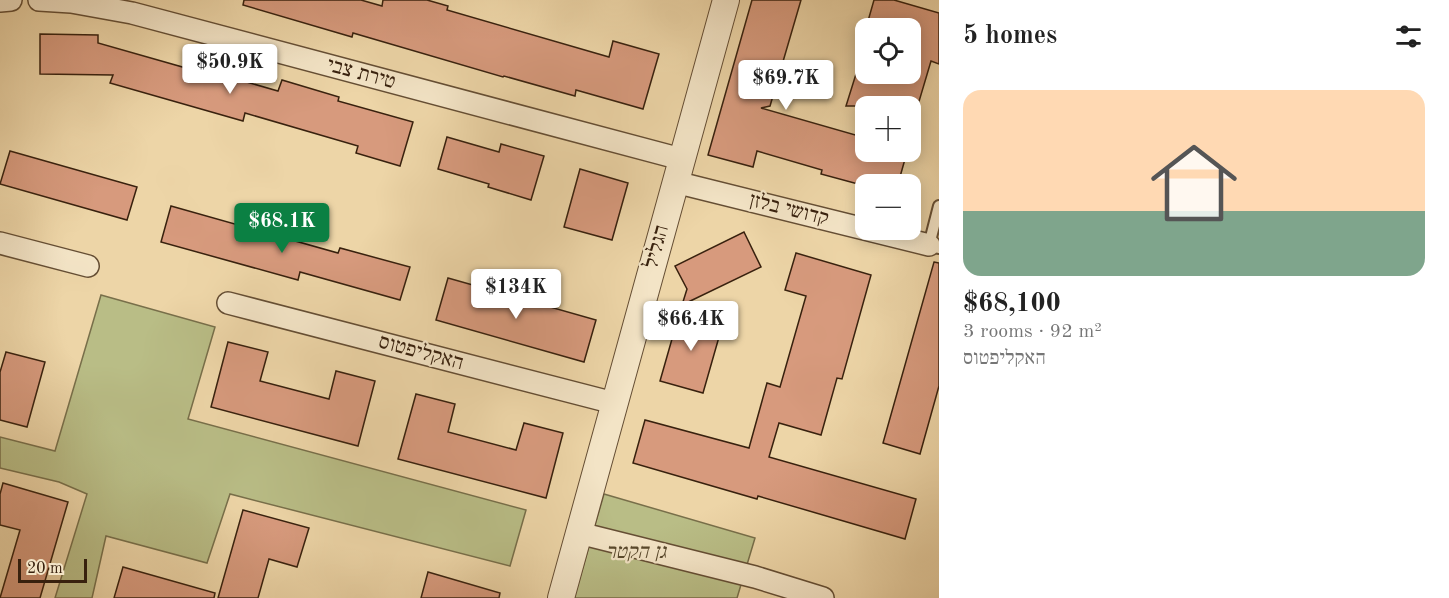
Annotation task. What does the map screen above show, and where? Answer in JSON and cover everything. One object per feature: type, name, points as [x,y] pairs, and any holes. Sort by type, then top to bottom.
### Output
[{"type":"street","points":[[0,1],[11,0]]},
{"type":"street","name":"טירת צבי","points":[[39,0],[71,2],[132,13],[678,170]]},
{"type":"street","name":"הגליל","points":[[561,598],[726,0]]},
{"type":"street","name":"קדושי בלזן","points":[[678,170],[934,247]]},
{"type":"street","points":[[0,243],[88,266]]},
{"type":"street","name":"האקליפטוס","points":[[228,303],[614,404]]},
{"type":"street","points":[[579,533],[755,577],[823,598]]},
{"type":"lane","points":[[934,247],[939,206]]},
{"type":"green space","points":[[101,295],[215,327],[188,419],[526,510],[510,566],[230,494],[207,563],[106,536],[92,598],[55,598],[87,494],[59,482],[0,468],[0,437],[55,451]]},
{"type":"green space","name":"גן הקטר","points":[[604,494],[755,538],[737,598],[574,598]]},
{"type":"building","points":[[244,0],[361,0],[382,6],[383,0],[427,0],[448,6],[447,10],[609,57],[613,41],[659,54],[643,109],[576,90],[575,96],[353,33],[352,37],[243,5]]},
{"type":"building","points":[[752,0],[801,0],[770,106],[761,108],[855,135],[855,162],[904,162],[901,174],[855,174],[855,183],[821,174],[822,170],[757,151],[753,167],[708,155]]},
{"type":"building","points":[[874,0],[894,0],[939,13],[939,64],[931,61],[921,96],[855,96],[855,106],[846,106],[855,77],[855,84],[921,84],[921,18],[869,18]]},
{"type":"building","points":[[40,34],[98,35],[98,43],[186,68],[187,65],[278,91],[282,80],[339,97],[338,101],[413,122],[400,166],[356,153],[358,146],[245,113],[243,121],[110,83],[113,75],[40,74]]},
{"type":"building","points":[[447,137],[499,152],[501,144],[544,156],[531,200],[488,187],[489,184],[438,169]]},
{"type":"building","points":[[10,151],[137,187],[127,220],[0,184]]},
{"type":"building","points":[[580,169],[628,183],[612,240],[564,227]]},
{"type":"building","points":[[171,206],[338,253],[340,248],[410,267],[400,300],[300,272],[298,280],[161,242]]},
{"type":"building","points":[[744,232],[761,267],[682,305],[687,289],[675,266]]},
{"type":"building","points":[[796,253],[871,275],[842,379],[837,378],[821,435],[779,423],[769,457],[916,499],[905,539],[758,496],[757,499],[633,463],[645,420],[749,448],[767,383],[780,387],[806,296],[785,290]]},
{"type":"building","points":[[934,262],[939,263],[939,386],[920,454],[883,443]]},
{"type":"building","points":[[448,278],[596,320],[584,362],[436,320]]},
{"type":"building","points":[[680,311],[723,323],[703,393],[660,381]]},
{"type":"building","points":[[228,342],[268,352],[260,381],[329,399],[336,371],[375,381],[358,446],[211,407]]},
{"type":"building","points":[[6,352],[45,362],[27,427],[0,420],[0,372]]},
{"type":"building","points":[[416,394],[455,404],[448,432],[516,450],[524,423],[563,433],[546,498],[398,459]]},
{"type":"building","points":[[3,483],[68,502],[40,598],[0,598],[20,530],[0,525],[0,494]]},
{"type":"building","points":[[243,510],[309,528],[297,567],[269,559],[258,598],[218,598]]},
{"type":"building","points":[[123,567],[215,593],[214,598],[114,598]]},
{"type":"building","points":[[428,572],[500,593],[499,598],[421,598]]}]
